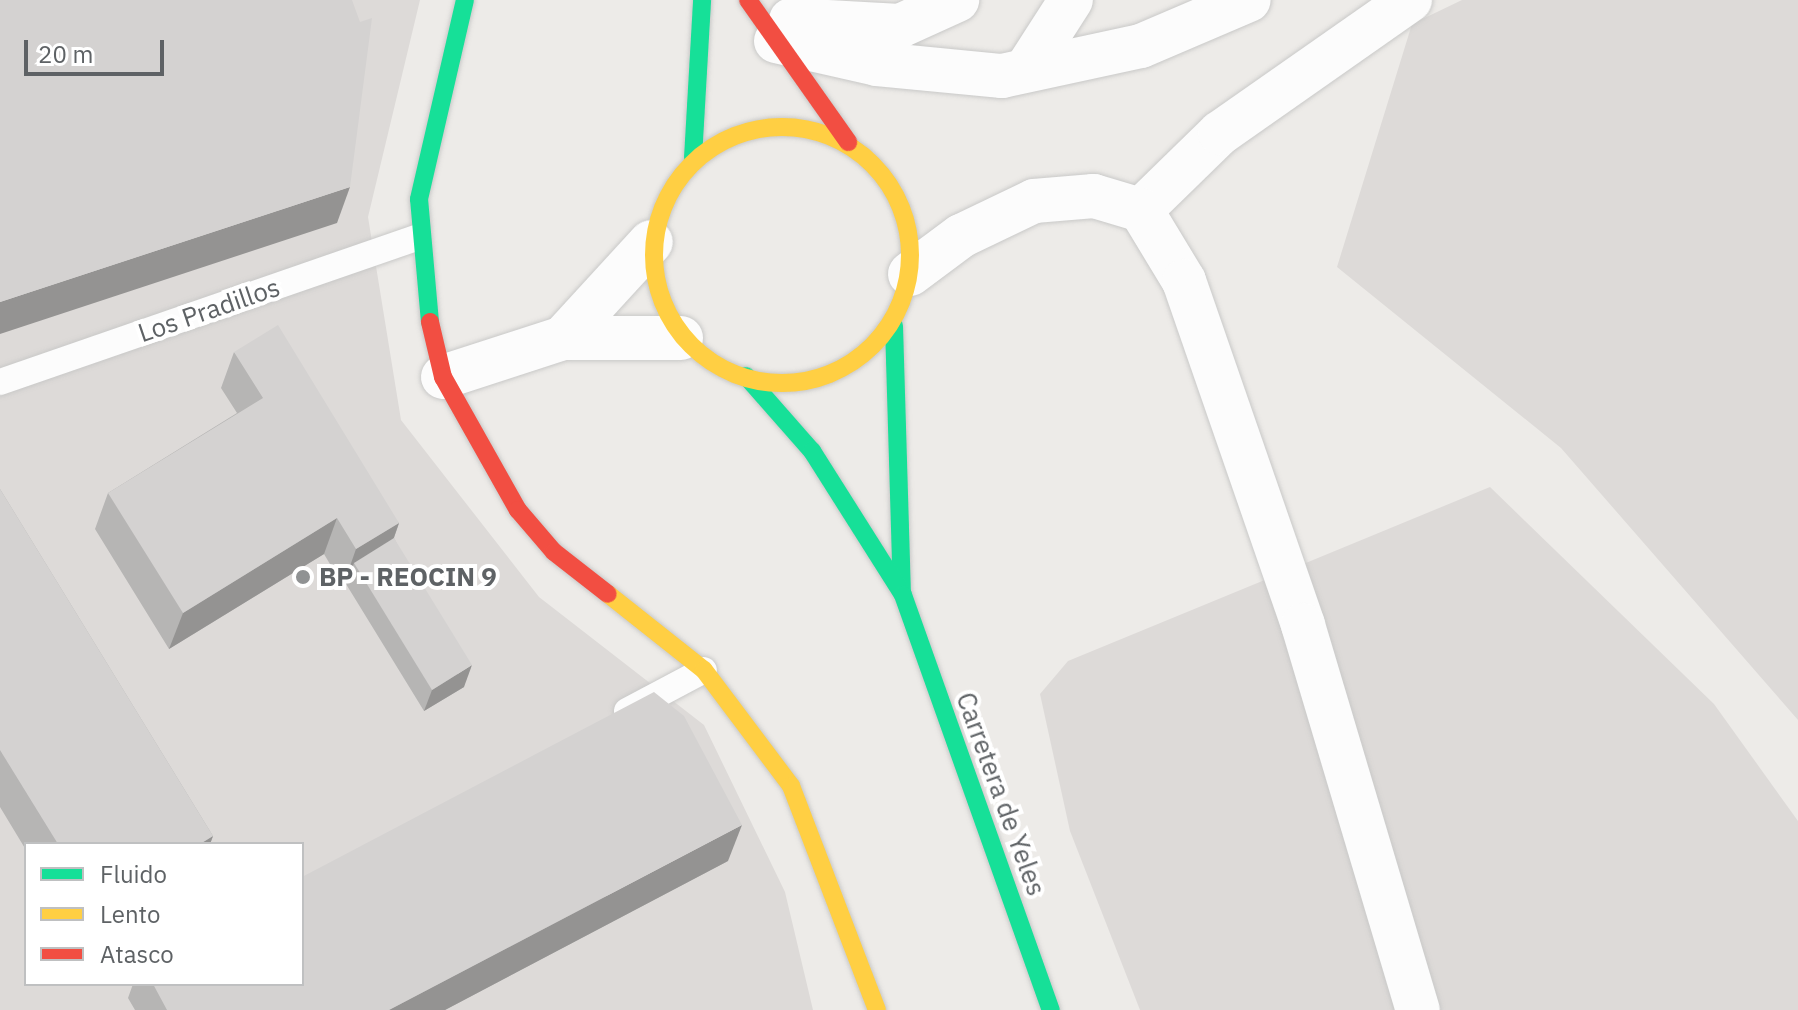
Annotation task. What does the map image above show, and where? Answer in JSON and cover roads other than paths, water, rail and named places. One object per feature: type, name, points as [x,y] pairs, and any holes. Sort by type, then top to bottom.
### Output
[{"type":"main road","points":[[465,0],[424,158],[418,237],[421,287],[443,377],[474,444],[554,552],[704,670],[791,786],[877,1010]]},
{"type":"main road","points":[[693,158],[702,0]]},
{"type":"main road","points":[[761,19],[848,142],[886,178],[909,228],[910,274],[894,326],[833,375],[790,384],[746,376],[681,338],[662,306],[651,242],[662,200],[693,158],[769,124],[848,142]]},
{"type":"main road","name":"Carretera de Yeles","points":[[894,326],[903,595]]},
{"type":"main road","name":"Carretera de Yeles","points":[[746,376],[812,451],[903,595],[1051,1010]]},
{"type":"street","points":[[761,19],[833,27],[900,26],[957,0]]},
{"type":"street","points":[[1026,70],[1071,0]]},
{"type":"street","points":[[761,19],[877,64],[1002,76],[1141,46],[1249,0]]},
{"type":"street","points":[[1141,210],[1220,133],[1410,0]]},
{"type":"street","points":[[910,274],[961,236],[1034,201],[1094,196],[1141,210],[1184,281],[1303,625],[1418,1010]]},
{"type":"street","points":[[563,338],[651,242]]},
{"type":"street","points":[[443,377],[563,338],[681,338]]},
{"type":"lane","name":"Los Pradillos","points":[[0,382],[418,237]]},
{"type":"lane","points":[[607,722],[704,670]]},
{"type":"place","name":"BP - REOCIN 9","points":[[303,577]]}]
